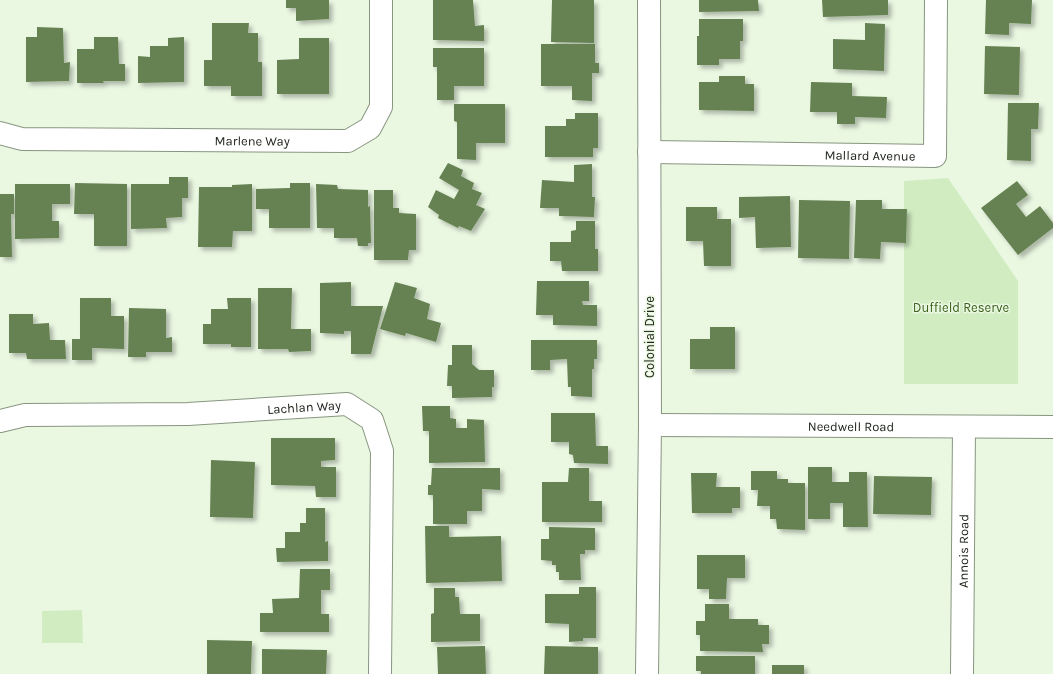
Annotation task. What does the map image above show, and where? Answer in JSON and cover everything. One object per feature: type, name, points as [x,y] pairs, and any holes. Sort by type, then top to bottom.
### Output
[{"type":"street","name":"Marlene Way","points":[[0,133],[22,138],[348,142],[370,128],[381,107],[381,0]]},
{"type":"street","name":"Colonial Drive","points":[[647,674],[650,425],[649,0]]},
{"type":"street","name":"Mallard Avenue","points":[[649,152],[935,156],[936,0]]},
{"type":"street","name":"Lachlan Way","points":[[0,421],[25,415],[188,414],[347,404],[372,420],[382,451],[380,674]]},
{"type":"street","name":"Needwell Road","points":[[650,425],[964,428],[1053,427]]},
{"type":"street","name":"Annois Road","points":[[962,674],[964,428]]},
{"type":"green space","name":"Duffield Reserve","points":[[948,178],[1018,281],[1018,384],[904,384],[904,181]]},
{"type":"green space","points":[[82,610],[83,643],[42,643],[42,611]]},
{"type":"building","points":[[286,0],[329,0],[329,19],[296,21],[296,8],[286,8]]},
{"type":"building","points":[[433,0],[473,0],[475,26],[484,25],[484,41],[433,40]]},
{"type":"building","points":[[552,0],[594,0],[594,43],[551,42]]},
{"type":"building","points":[[699,0],[758,0],[759,11],[699,12]]},
{"type":"building","points":[[822,0],[888,0],[888,15],[823,17]]},
{"type":"building","points":[[986,0],[1032,0],[1031,24],[1009,23],[1009,35],[985,34]]},
{"type":"building","points":[[699,19],[743,19],[743,41],[740,41],[740,59],[719,59],[719,65],[697,65],[697,36],[699,36]]},
{"type":"building","points":[[212,23],[249,23],[248,33],[258,33],[258,62],[262,62],[262,96],[231,96],[231,86],[204,86],[204,60],[212,60]]},
{"type":"building","points":[[865,23],[885,24],[884,71],[833,69],[833,39],[865,40]]},
{"type":"building","points":[[37,27],[63,28],[64,63],[70,62],[69,81],[26,82],[26,37],[37,37]]},
{"type":"building","points":[[94,37],[118,37],[119,64],[125,64],[125,81],[77,83],[77,49],[94,49]]},
{"type":"building","points":[[184,37],[184,82],[138,83],[138,56],[150,57],[150,46],[168,46],[168,38]]},
{"type":"building","points":[[299,38],[329,38],[329,94],[277,94],[277,60],[299,59]]},
{"type":"building","points":[[541,44],[595,44],[595,63],[599,63],[599,73],[592,73],[592,101],[572,100],[572,86],[541,86]]},
{"type":"building","points":[[985,46],[1020,47],[1019,95],[984,94]]},
{"type":"building","points":[[433,48],[484,48],[484,86],[454,86],[454,100],[437,100],[437,67],[433,67]]},
{"type":"building","points":[[719,76],[745,76],[745,84],[754,84],[754,111],[699,110],[699,82],[719,82]]},
{"type":"building","points":[[811,82],[852,83],[852,96],[887,97],[886,118],[855,117],[855,124],[837,124],[837,112],[810,112]]},
{"type":"building","points":[[1008,103],[1039,103],[1038,129],[1031,129],[1031,161],[1007,160]]},
{"type":"building","points":[[454,104],[505,104],[505,143],[476,143],[476,160],[457,159],[457,122],[454,121]]},
{"type":"building","points":[[575,113],[598,113],[598,148],[593,148],[593,157],[545,157],[545,126],[566,126],[566,119],[575,119]]},
{"type":"building","points":[[448,163],[463,170],[461,176],[474,183],[472,189],[482,193],[476,205],[485,209],[471,231],[459,226],[458,228],[438,218],[439,215],[428,207],[436,190],[454,199],[459,190],[439,178]]},
{"type":"building","points":[[592,164],[592,197],[595,197],[594,217],[559,216],[559,208],[540,208],[542,180],[574,182],[574,165]]},
{"type":"building","points":[[169,177],[188,177],[188,198],[182,198],[182,217],[166,218],[167,228],[131,229],[131,184],[169,184]]},
{"type":"building","points":[[1017,181],[1028,195],[1016,204],[1026,217],[1040,206],[1053,223],[1053,228],[1018,255],[981,208]]},
{"type":"building","points":[[75,183],[127,184],[127,246],[94,246],[94,214],[74,214]]},
{"type":"building","points":[[290,183],[310,183],[310,228],[269,228],[269,209],[256,209],[256,189],[290,188]]},
{"type":"building","points":[[15,184],[70,184],[70,204],[52,204],[52,221],[59,221],[59,238],[15,239]]},
{"type":"building","points":[[252,184],[252,231],[233,231],[232,247],[198,247],[199,187],[232,187],[232,185]]},
{"type":"building","points":[[316,184],[337,185],[338,189],[368,190],[371,243],[368,243],[368,246],[358,246],[357,238],[334,238],[334,228],[317,228]]},
{"type":"building","points":[[374,190],[393,190],[393,208],[399,208],[399,213],[416,214],[416,250],[409,250],[408,260],[374,260]]},
{"type":"building","points":[[0,194],[14,194],[14,214],[11,214],[12,257],[0,257]]},
{"type":"building","points":[[790,196],[791,247],[756,248],[755,217],[739,218],[739,197]]},
{"type":"building","points":[[799,200],[850,201],[849,259],[798,258]]},
{"type":"building","points":[[856,200],[882,200],[882,209],[907,209],[906,243],[881,242],[880,259],[854,258]]},
{"type":"building","points":[[686,207],[717,207],[717,219],[731,219],[731,266],[704,266],[703,241],[686,241]]},
{"type":"building","points":[[576,221],[595,221],[595,249],[598,249],[598,271],[562,271],[561,261],[550,261],[550,242],[571,242],[571,231],[576,230]]},
{"type":"building","points":[[537,281],[589,281],[589,301],[582,301],[583,305],[597,305],[597,326],[553,325],[553,315],[536,315]]},
{"type":"building","points":[[351,282],[351,306],[383,306],[371,354],[351,354],[351,331],[344,331],[344,334],[320,333],[320,283]]},
{"type":"building","points":[[395,282],[417,288],[414,298],[430,304],[427,319],[441,323],[436,342],[406,333],[405,336],[380,329]]},
{"type":"building","points":[[258,288],[292,288],[291,329],[311,329],[311,351],[289,352],[288,349],[258,349]]},
{"type":"building","points":[[80,298],[111,298],[111,316],[124,316],[124,349],[92,348],[92,360],[72,360],[72,339],[80,339]]},
{"type":"building","points":[[227,298],[251,298],[251,347],[231,347],[231,344],[203,344],[203,324],[211,324],[211,309],[228,309]]},
{"type":"building","points":[[129,308],[166,309],[166,338],[172,337],[172,352],[146,352],[146,357],[128,357]]},
{"type":"building","points":[[9,314],[33,314],[33,324],[49,323],[50,340],[65,340],[66,359],[27,359],[26,353],[9,353]]},
{"type":"building","points":[[710,327],[735,327],[735,369],[690,369],[690,339],[710,339]]},
{"type":"building","points":[[531,340],[597,340],[597,359],[594,359],[594,369],[592,369],[592,397],[571,396],[571,387],[568,387],[567,359],[550,360],[550,370],[531,370]]},
{"type":"building","points":[[452,345],[472,345],[472,364],[479,370],[494,370],[494,387],[492,387],[492,397],[452,398],[452,386],[447,386],[448,365],[452,365]]},
{"type":"building","points":[[422,406],[450,406],[450,418],[456,419],[456,428],[467,428],[467,419],[484,420],[485,462],[429,463],[429,431],[423,431]]},
{"type":"building","points":[[551,413],[595,413],[596,446],[608,446],[608,464],[574,463],[573,455],[569,454],[569,442],[551,442]]},
{"type":"building","points":[[271,438],[335,438],[335,460],[321,461],[321,467],[336,467],[336,497],[316,497],[315,486],[271,485]]},
{"type":"building","points":[[211,460],[255,462],[253,518],[210,517]]},
{"type":"building","points":[[808,467],[832,467],[832,482],[849,482],[849,472],[867,472],[868,527],[843,527],[843,503],[830,503],[830,519],[808,519]]},
{"type":"building","points":[[432,468],[500,468],[500,490],[482,489],[482,511],[467,511],[467,524],[433,524],[433,495],[428,495],[428,485],[431,485]]},
{"type":"building","points":[[569,468],[589,468],[589,501],[602,501],[602,522],[542,522],[542,482],[568,482]]},
{"type":"building","points":[[751,471],[777,471],[777,479],[788,479],[788,483],[805,483],[805,530],[777,529],[776,519],[770,519],[770,506],[757,506],[758,490],[751,490]]},
{"type":"building","points":[[691,473],[717,473],[716,487],[740,487],[740,508],[732,508],[732,513],[692,513]]},
{"type":"building","points":[[874,476],[932,477],[931,515],[873,514]]},
{"type":"building","points":[[306,508],[325,508],[325,542],[328,541],[328,561],[277,562],[276,548],[285,548],[285,532],[300,532],[300,523],[306,523]]},
{"type":"building","points":[[425,526],[449,526],[449,537],[501,536],[502,581],[426,583]]},
{"type":"building","points":[[549,527],[595,528],[595,550],[585,550],[585,554],[580,554],[581,580],[559,580],[559,572],[556,572],[556,565],[552,565],[552,561],[541,560],[541,539],[549,539]]},
{"type":"building","points":[[697,555],[745,555],[745,578],[727,578],[726,599],[709,599],[709,589],[697,589]]},
{"type":"building","points":[[300,569],[330,569],[330,590],[321,590],[321,614],[329,614],[329,632],[260,632],[260,613],[273,613],[272,599],[299,598]]},
{"type":"building","points":[[579,587],[596,587],[596,638],[583,638],[583,641],[569,642],[569,624],[545,623],[545,594],[579,594]]},
{"type":"building","points":[[434,588],[455,588],[455,597],[459,597],[460,614],[480,614],[480,641],[431,642],[431,614],[434,613]]},
{"type":"building","points":[[705,604],[729,604],[729,619],[758,619],[758,625],[769,625],[769,644],[762,644],[763,652],[700,651],[700,635],[696,635],[696,621],[705,621]]},
{"type":"building","points":[[207,640],[252,641],[251,674],[207,674]]},
{"type":"building","points":[[485,646],[486,674],[438,674],[437,647]]},
{"type":"building","points":[[545,646],[598,647],[598,674],[544,674]]},
{"type":"building","points":[[262,649],[327,650],[326,674],[262,674]]},
{"type":"building","points":[[696,656],[755,656],[755,674],[701,674],[701,671],[696,671]]},
{"type":"building","points":[[772,665],[804,665],[804,674],[772,674]]}]
